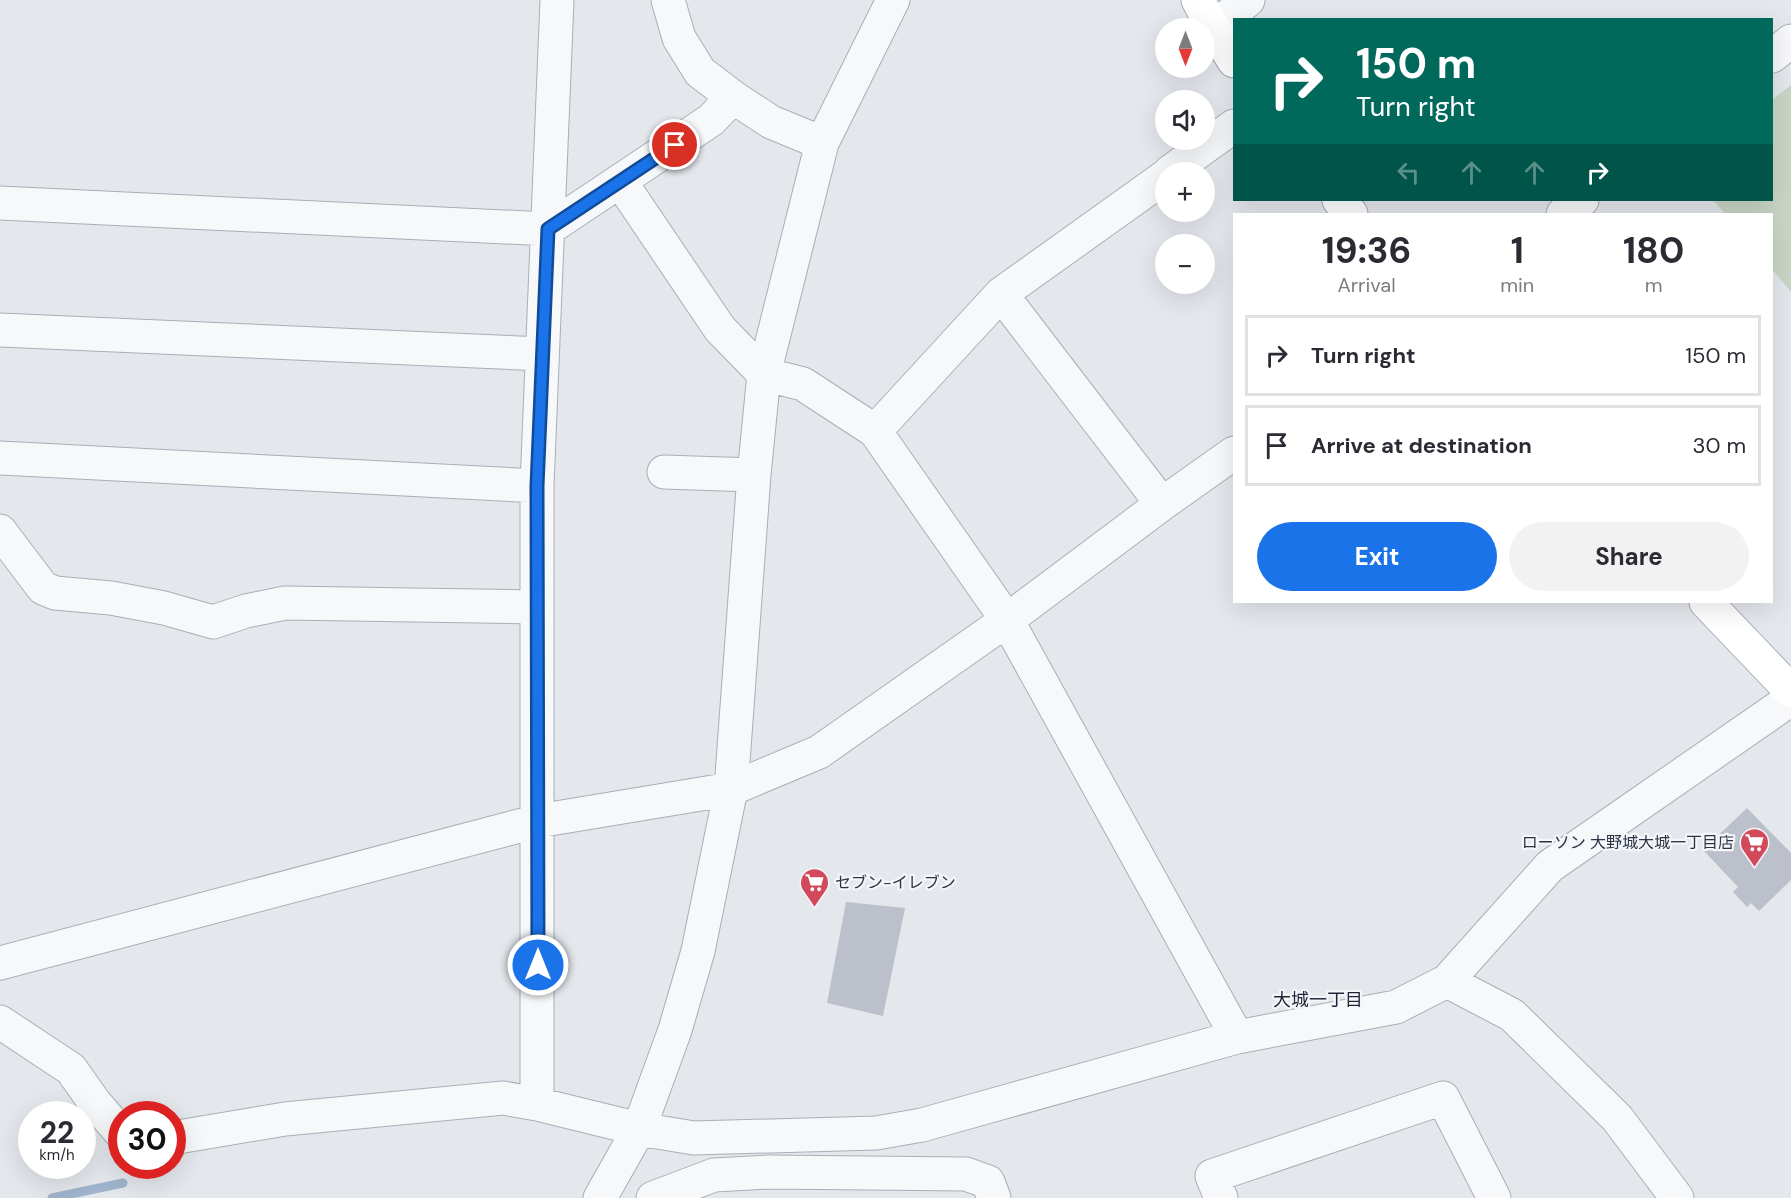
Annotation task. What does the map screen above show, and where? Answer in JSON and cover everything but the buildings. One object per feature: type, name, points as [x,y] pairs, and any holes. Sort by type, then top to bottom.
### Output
[{"type":"main road","points":[[1205,14],[1233,59]]},
{"type":"main road","points":[[1340,201],[1350,213]]},
{"type":"main road","points":[[1707,603],[1791,691]]},
{"type":"street","points":[[537,1104],[537,486],[558,0]]},
{"type":"street","points":[[668,0],[679,38],[700,72],[732,97],[771,122],[822,143]]},
{"type":"street","points":[[600,1198],[639,1130],[675,1030],[698,951],[731,789],[754,475],[764,374],[822,143],[893,0]]},
{"type":"street","points":[[1205,14],[1248,0]]},
{"type":"street","points":[[1773,55],[1791,41]]},
{"type":"street","points":[[0,203],[548,229],[711,120],[732,97]]},
{"type":"street","points":[[1184,162],[1233,127]]},
{"type":"street","points":[[620,181],[720,329],[764,374],[803,384],[874,431],[1007,620],[1237,1037]]},
{"type":"street","points":[[874,431],[1001,294],[1155,184]]},
{"type":"street","points":[[1564,213],[1581,201]]},
{"type":"street","points":[[1001,294],[1162,504]]},
{"type":"street","points":[[0,330],[542,354]]},
{"type":"street","points":[[0,963],[538,821],[731,789],[819,752],[1007,620],[1233,454]]},
{"type":"street","points":[[0,458],[537,486]]},
{"type":"street","points":[[664,472],[754,475]]},
{"type":"street","points":[[0,531],[43,588],[55,593],[111,598],[164,608],[213,622],[246,611],[285,603],[537,607]]},
{"type":"street","points":[[186,1136],[285,1119],[503,1098],[537,1104],[639,1130],[694,1138],[876,1133],[922,1125],[1237,1037],[1396,1007],[1447,981],[1550,867],[1791,699]]},
{"type":"street","points":[[1447,981],[1512,1015],[1617,1118],[1677,1198]]},
{"type":"street","points":[[0,1022],[71,1069],[108,1118]]},
{"type":"street","points":[[1221,1198],[1212,1176],[1443,1098],[1494,1198]]},
{"type":"street","points":[[652,1198],[714,1175],[774,1185],[966,1173],[988,1182],[994,1198]]},
{"type":"green space","points":[[1791,85],[1791,292],[1773,270],[1773,213],[1724,213],[1714,201],[1773,201],[1773,99]]},
{"type":"waterway","points":[[52,1198],[123,1183]]},
{"type":"place","name":"ローソン 大野城大城一丁目店","points":[[1755,868]]},
{"type":"place","name":"セブン-イレブン","points":[[814,908]]},
{"type":"district","name":"大城一丁目","points":[[1318,1000]]},
{"type":"route","points":[[538,965],[537,486],[548,229],[675,145]]}]
